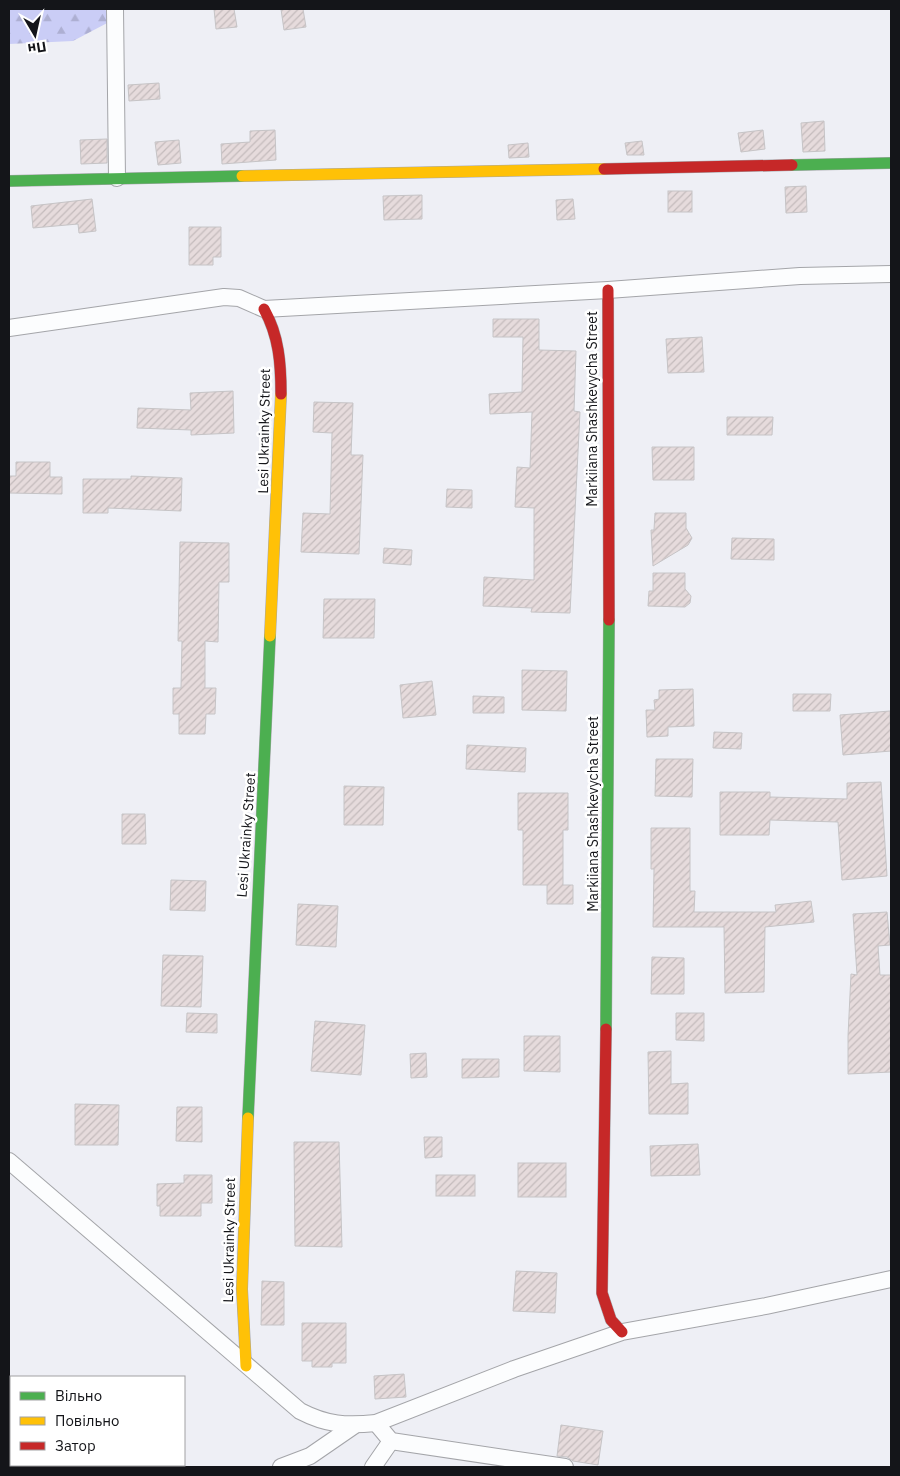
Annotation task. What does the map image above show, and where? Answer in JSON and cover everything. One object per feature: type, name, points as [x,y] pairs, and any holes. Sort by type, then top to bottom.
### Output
[{"type":"street","points":[[115,9],[116,178]]},
{"type":"street","points":[[9,181],[891,163]]},
{"type":"street","points":[[9,328],[224,297],[240,298],[264,309],[608,290],[800,276],[891,274]]},
{"type":"street","name":"Markiiana Shashkevycha Street","points":[[608,290],[609,792],[602,1293],[611,1320],[622,1332]]},
{"type":"street","name":"Lesi Ukrainky Street","points":[[246,1366],[242,1289],[244,1193],[282,412],[280,354],[274,324],[264,309]]},
{"type":"street","points":[[9,1161],[133,1266],[246,1366],[300,1411],[320,1422],[355,1425],[376,1423],[514,1370],[622,1332],[766,1306],[891,1279]]},
{"type":"street","points":[[376,1423],[391,1441],[565,1467]]},
{"type":"street","points":[[280,1467],[310,1456],[355,1425]]},
{"type":"street","points":[[373,1467],[391,1441]]},
{"type":"green space","points":[[9,9],[105,9],[111,21],[73,41],[9,44]]},
{"type":"building","points":[[214,9],[234,9],[237,27],[216,29]]},
{"type":"building","points":[[281,9],[303,9],[306,27],[284,30]]},
{"type":"building","points":[[159,83],[160,99],[129,101],[128,85]]},
{"type":"building","points":[[824,121],[825,151],[803,152],[801,123]]},
{"type":"building","points":[[275,130],[276,160],[222,164],[221,144],[250,142],[250,131]]},
{"type":"building","points":[[763,130],[765,149],[741,152],[738,133]]},
{"type":"building","points":[[107,139],[107,163],[81,164],[80,140]]},
{"type":"building","points":[[179,140],[181,163],[158,165],[155,142]]},
{"type":"building","points":[[642,141],[644,155],[627,155],[625,143]]},
{"type":"building","points":[[528,143],[529,157],[509,158],[508,145]]},
{"type":"building","points":[[806,186],[807,212],[786,213],[785,187]]},
{"type":"building","points":[[668,191],[692,191],[692,212],[668,212]]},
{"type":"building","points":[[422,195],[422,219],[384,220],[383,196]]},
{"type":"building","points":[[92,199],[96,231],[79,233],[78,224],[33,228],[31,206]]},
{"type":"building","points":[[573,199],[575,219],[557,220],[556,200]]},
{"type":"building","points":[[189,227],[221,227],[221,257],[213,257],[213,265],[189,265]]},
{"type":"building","points":[[493,319],[539,319],[539,350],[576,351],[574,411],[580,412],[570,613],[531,612],[532,608],[483,606],[484,577],[534,580],[534,508],[515,507],[517,467],[530,468],[532,412],[490,414],[489,394],[522,392],[523,337],[493,337]]},
{"type":"building","points":[[702,337],[704,372],[668,373],[666,339]]},
{"type":"building","points":[[233,391],[234,433],[191,435],[191,430],[137,428],[138,408],[191,410],[190,393]]},
{"type":"building","points":[[314,402],[353,403],[351,455],[363,455],[359,554],[301,552],[303,513],[330,514],[332,433],[313,432]]},
{"type":"building","points":[[727,417],[773,417],[772,435],[727,435]]},
{"type":"building","points":[[652,447],[694,447],[694,480],[653,480]]},
{"type":"building","points":[[16,462],[50,462],[50,477],[62,477],[62,494],[9,493],[9,476],[16,476]]},
{"type":"building","points":[[131,476],[182,478],[181,511],[108,508],[108,513],[83,513],[83,479],[131,479]]},
{"type":"building","points":[[447,489],[472,490],[472,508],[446,507]]},
{"type":"building","points":[[655,513],[686,513],[686,528],[692,538],[688,545],[653,566],[651,530],[654,530]]},
{"type":"building","points":[[732,538],[774,539],[774,560],[731,559]]},
{"type":"building","points":[[180,542],[229,543],[229,582],[219,582],[218,642],[205,641],[205,688],[216,688],[215,714],[206,714],[205,734],[179,734],[179,714],[173,714],[173,688],[181,688],[182,641],[178,641]]},
{"type":"building","points":[[384,548],[412,550],[411,565],[383,563]]},
{"type":"building","points":[[653,573],[685,573],[685,589],[691,596],[690,603],[685,607],[648,606],[649,591],[653,591]]},
{"type":"building","points":[[324,599],[375,599],[374,638],[323,638]]},
{"type":"building","points":[[522,670],[567,671],[566,711],[522,710]]},
{"type":"building","points":[[432,681],[436,715],[403,718],[400,685]]},
{"type":"building","points":[[693,689],[694,726],[668,727],[668,736],[647,737],[646,710],[655,710],[654,700],[659,699],[659,690]]},
{"type":"building","points":[[793,694],[831,694],[830,711],[793,711]]},
{"type":"building","points":[[473,696],[504,697],[504,713],[473,713]]},
{"type":"building","points":[[890,711],[891,751],[843,755],[840,715]]},
{"type":"building","points":[[714,732],[742,733],[741,749],[713,748]]},
{"type":"building","points":[[467,745],[526,748],[525,772],[466,769]]},
{"type":"building","points":[[656,759],[693,759],[692,797],[655,796]]},
{"type":"building","points":[[881,782],[887,876],[842,880],[838,822],[770,820],[769,835],[720,835],[720,792],[770,792],[770,797],[847,799],[847,783]]},
{"type":"building","points":[[344,786],[384,787],[383,825],[344,825]]},
{"type":"building","points":[[518,793],[568,793],[568,830],[563,830],[563,885],[573,885],[573,904],[547,904],[547,885],[523,885],[523,830],[518,830]]},
{"type":"building","points":[[122,814],[145,814],[146,844],[122,844]]},
{"type":"building","points":[[651,828],[690,828],[690,891],[695,891],[694,912],[776,912],[775,905],[811,901],[814,922],[765,927],[764,992],[725,993],[724,927],[653,927],[654,869],[651,869]]},
{"type":"building","points":[[171,880],[206,881],[205,911],[170,910]]},
{"type":"building","points":[[298,904],[338,906],[336,947],[296,945]]},
{"type":"building","points":[[887,912],[890,945],[878,946],[880,975],[891,975],[891,1072],[848,1074],[851,974],[857,975],[853,914]]},
{"type":"building","points":[[163,955],[203,956],[201,1007],[161,1006]]},
{"type":"building","points":[[652,957],[684,958],[684,994],[651,994]]},
{"type":"building","points":[[187,1013],[217,1014],[217,1033],[186,1032]]},
{"type":"building","points":[[676,1013],[704,1013],[704,1041],[676,1040]]},
{"type":"building","points":[[315,1021],[365,1025],[361,1075],[311,1071]]},
{"type":"building","points":[[524,1036],[560,1036],[560,1072],[524,1071]]},
{"type":"building","points":[[671,1051],[671,1084],[688,1083],[688,1114],[649,1114],[648,1052]]},
{"type":"building","points":[[426,1053],[427,1077],[411,1078],[410,1054]]},
{"type":"building","points":[[462,1059],[499,1059],[499,1077],[462,1078]]},
{"type":"building","points":[[75,1104],[119,1105],[118,1145],[75,1145]]},
{"type":"building","points":[[177,1107],[202,1107],[202,1142],[176,1141]]},
{"type":"building","points":[[424,1137],[442,1137],[442,1157],[425,1158]]},
{"type":"building","points":[[294,1142],[339,1142],[342,1247],[295,1246]]},
{"type":"building","points":[[698,1144],[700,1175],[651,1176],[650,1146]]},
{"type":"building","points":[[518,1163],[566,1163],[566,1197],[518,1197]]},
{"type":"building","points":[[184,1175],[212,1175],[212,1203],[201,1203],[201,1216],[160,1216],[160,1206],[157,1206],[157,1184],[184,1183]]},
{"type":"building","points":[[436,1175],[475,1175],[475,1196],[436,1196]]},
{"type":"building","points":[[516,1271],[557,1273],[555,1313],[513,1311]]},
{"type":"building","points":[[262,1281],[284,1282],[284,1325],[261,1325]]},
{"type":"building","points":[[302,1323],[346,1323],[346,1363],[332,1363],[332,1367],[312,1367],[312,1361],[302,1361]]},
{"type":"building","points":[[404,1374],[406,1397],[375,1399],[374,1376]]},
{"type":"building","points":[[561,1425],[603,1431],[598,1465],[557,1456]]},
{"type":"traffic: fast","points":[[792,165],[891,163]]},
{"type":"traffic: fast","points":[[9,181],[242,176]]},
{"type":"traffic: fast","points":[[606,1029],[609,620]]},
{"type":"traffic: fast","points":[[248,1118],[270,636]]},
{"type":"traffic: slow","points":[[242,176],[604,169]]},
{"type":"traffic: slow","points":[[270,636],[281,394]]},
{"type":"traffic: slow","points":[[246,1366],[242,1289],[248,1118]]},
{"type":"traffic: jam","points":[[604,169],[792,165]]},
{"type":"traffic: jam","points":[[608,290],[609,620]]},
{"type":"traffic: jam","points":[[264,309],[276,340],[281,394]]},
{"type":"traffic: jam","points":[[606,1029],[602,1293],[611,1320],[622,1332]]}]
